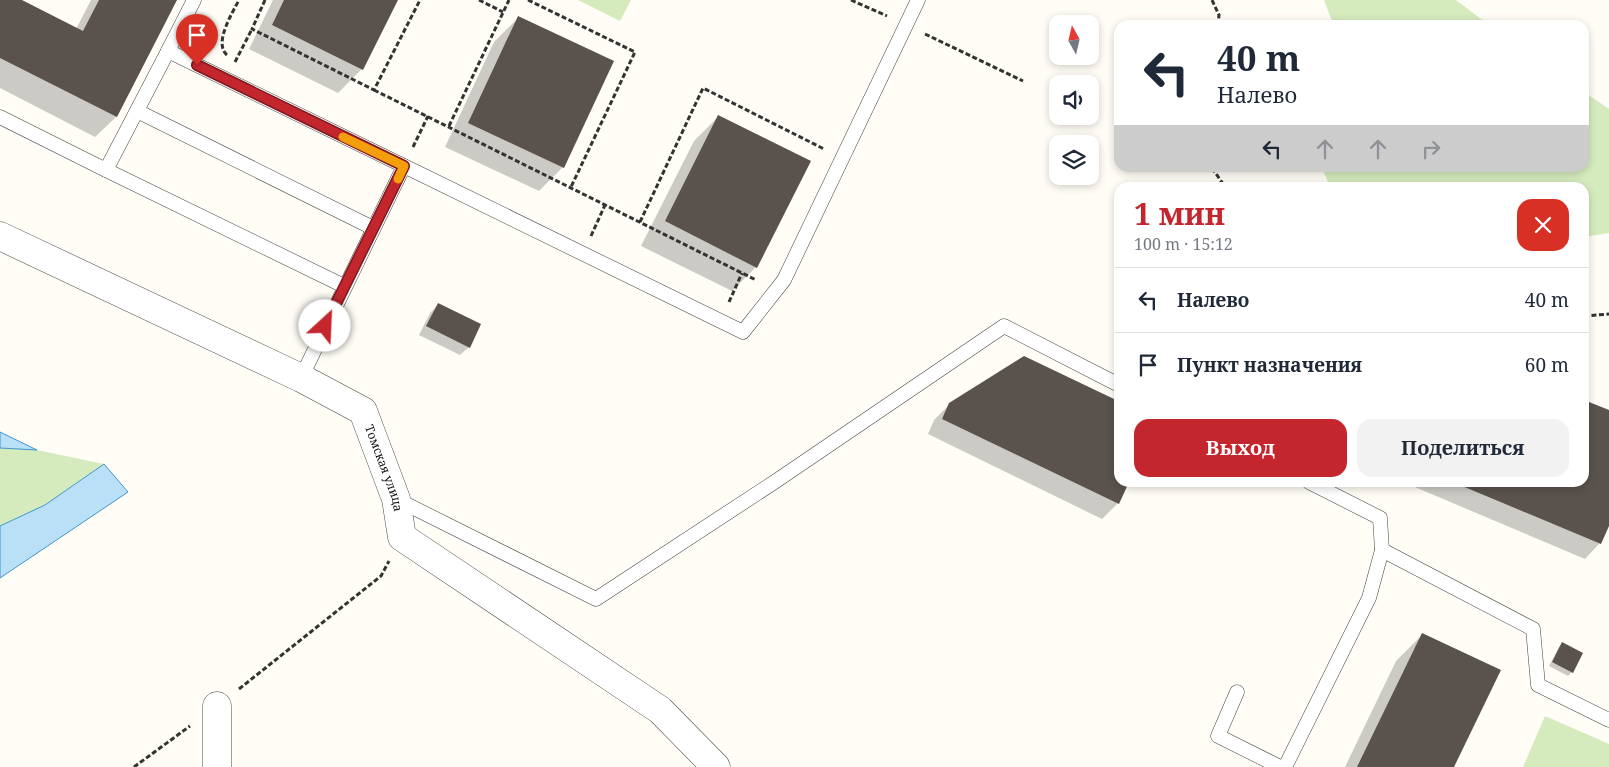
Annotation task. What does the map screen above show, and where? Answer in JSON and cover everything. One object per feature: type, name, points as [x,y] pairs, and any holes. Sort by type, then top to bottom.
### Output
[{"type":"street","name":"Томская улица","points":[[0,236],[301,378],[363,411],[396,499],[402,537]]},
{"type":"street","points":[[402,537],[660,710],[716,767]]},
{"type":"street","points":[[217,706],[217,767]]},
{"type":"lane","points":[[106,170],[194,0]]},
{"type":"lane","points":[[168,51],[744,332],[784,280],[918,0]]},
{"type":"lane","points":[[137,111],[373,228]]},
{"type":"lane","points":[[0,117],[344,286]]},
{"type":"lane","points":[[301,378],[344,286],[404,166]]},
{"type":"lane","points":[[396,499],[596,599],[776,481],[1004,326],[1114,383]]},
{"type":"lane","points":[[1285,767],[1369,598],[1382,550],[1380,518],[1319,487]]},
{"type":"lane","points":[[1382,550],[1533,629],[1538,685],[1609,720]]},
{"type":"lane","points":[[1238,692],[1218,736],[1280,767]]},
{"type":"path","points":[[226,80],[265,0]]},
{"type":"path","points":[[374,90],[420,0]]},
{"type":"path","points":[[479,0],[503,12]]},
{"type":"path","points":[[449,126],[509,0]]},
{"type":"path","points":[[528,0],[636,52],[571,187]]},
{"type":"path","points":[[851,0],[1023,81]]},
{"type":"path","points":[[1212,0],[1219,15],[1218,20]]},
{"type":"path","points":[[252,29],[759,282]]},
{"type":"path","points":[[640,222],[703,88],[825,148],[820,157]]},
{"type":"path","points":[[404,166],[428,116]]},
{"type":"path","points":[[583,254],[605,204]]},
{"type":"path","points":[[720,321],[742,273]]},
{"type":"path","points":[[1589,316],[1609,314]]},
{"type":"path","points":[[134,767],[217,706],[381,576],[402,537]]},
{"type":"green space","points":[[578,0],[631,0],[620,21]]},
{"type":"green space","points":[[1324,0],[1456,0],[1482,20],[1332,20]]},
{"type":"green space","points":[[1589,95],[1609,109],[1609,233],[1589,236],[1589,182],[1328,182],[1324,172],[1589,172]]},
{"type":"green space","points":[[0,448],[37,450],[104,464],[45,505],[0,526]]},
{"type":"green space","points":[[1545,716],[1609,744],[1609,767],[1523,767]]},
{"type":"water","points":[[0,432],[37,450],[0,448]]},
{"type":"water","points":[[104,464],[128,492],[0,578],[0,526],[45,505]]},
{"type":"building","points":[[0,0],[22,0],[83,31],[99,0],[177,0],[117,117],[0,58]]},
{"type":"building","points":[[284,0],[398,0],[363,70],[272,25]]},
{"type":"building","points":[[518,16],[614,61],[564,168],[468,123]]},
{"type":"building","points":[[718,115],[811,161],[757,268],[665,221]]},
{"type":"building","points":[[438,303],[481,324],[470,348],[426,326]]},
{"type":"building","points":[[1024,356],[1114,399],[1114,487],[1127,487],[1119,504],[942,419],[949,403]]},
{"type":"building","points":[[1589,402],[1609,410],[1609,526],[1601,544],[1465,487],[1589,487]]},
{"type":"building","points":[[1422,633],[1501,670],[1454,767],[1357,767]]},
{"type":"building","points":[[1562,642],[1583,653],[1573,673],[1552,662]]},
{"type":"slow traffic","points":[[343,137],[404,166],[398,179]]},
{"type":"route","points":[[197,65],[404,166],[325,326]]}]
